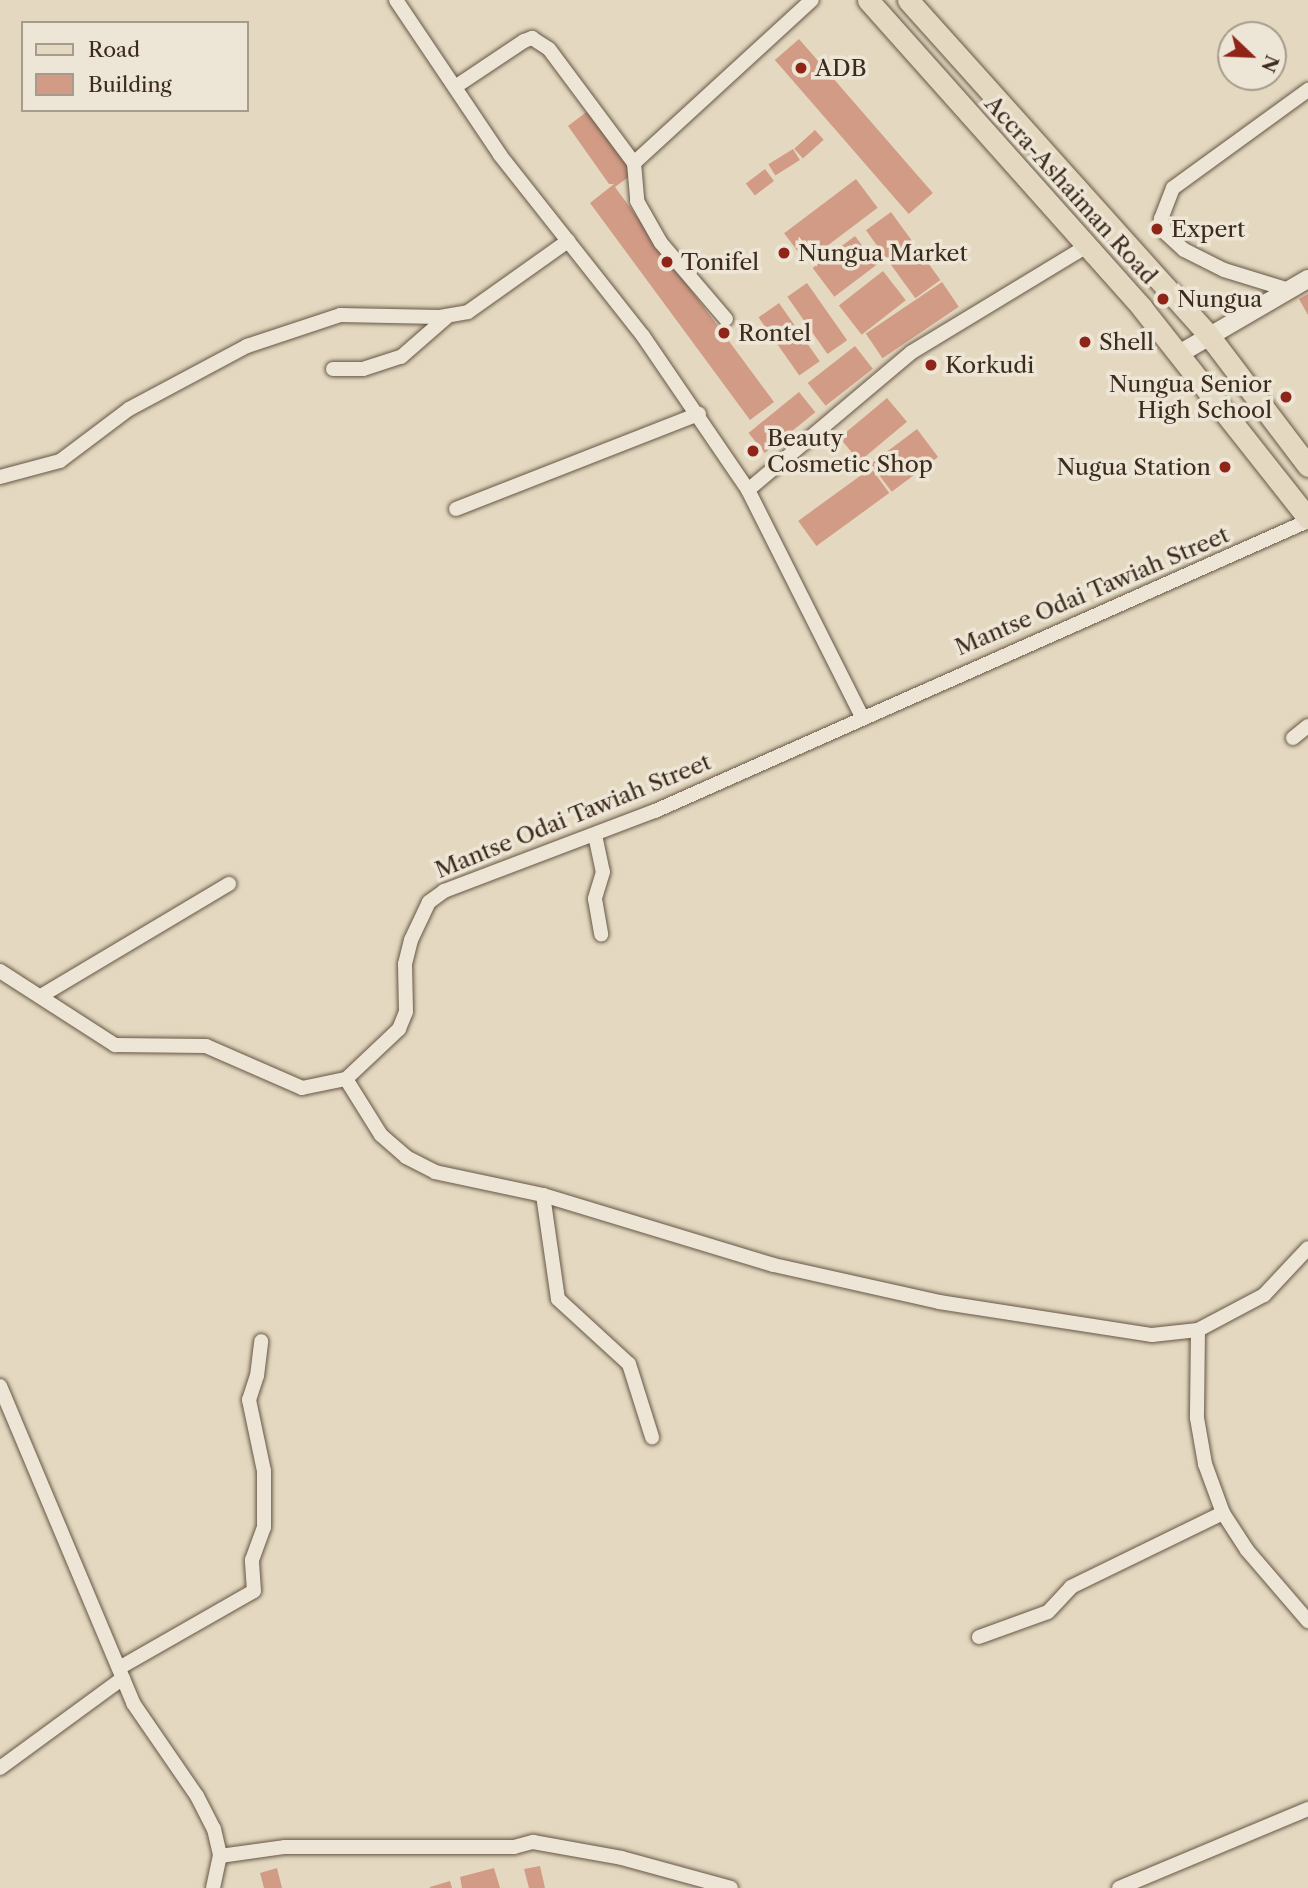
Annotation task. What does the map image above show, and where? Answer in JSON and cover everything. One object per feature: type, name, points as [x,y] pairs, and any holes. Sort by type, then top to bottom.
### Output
[{"type":"main road","name":"Accra-Ashaiman Road","points":[[868,0],[1087,246],[1179,354],[1308,520]]},
{"type":"main road","name":"Accra-Ashaiman Road","points":[[908,0],[1206,333],[1308,466]]},
{"type":"street","points":[[397,0],[500,155],[699,414],[748,490],[861,715]]},
{"type":"street","points":[[634,163],[812,0]]},
{"type":"street","points":[[455,87],[514,46],[532,38],[540,41],[634,163],[637,201],[661,243],[726,319]]},
{"type":"street","points":[[1289,290],[1224,270],[1184,250],[1165,232],[1161,219],[1165,203],[1181,182],[1308,90]]},
{"type":"street","points":[[333,369],[363,369],[401,357],[448,316],[483,302],[568,241]]},
{"type":"street","points":[[748,490],[912,352],[1087,246]]},
{"type":"street","points":[[1179,354],[1206,333],[1308,279]]},
{"type":"street","points":[[0,477],[60,461],[129,409],[247,346],[340,315],[448,316]]},
{"type":"street","points":[[456,509],[699,414]]},
{"type":"street","name":"Mantse Odai Tawiah Street","points":[[346,1079],[399,1030],[406,1012],[405,964],[411,940],[429,902],[454,887],[595,835],[861,715],[1280,537],[1308,520]]},
{"type":"street","points":[[1293,738],[1308,726]]},
{"type":"street","points":[[595,835],[603,872],[595,899],[601,934]]},
{"type":"street","points":[[41,996],[229,884]]},
{"type":"street","points":[[0,971],[115,1045],[206,1046],[302,1088],[346,1079],[381,1135],[406,1157],[435,1172],[542,1195],[774,1265],[939,1302],[1152,1335],[1198,1330],[1264,1295],[1308,1248]]},
{"type":"street","points":[[542,1195],[558,1299],[629,1364],[652,1437]]},
{"type":"street","points":[[1198,1330],[1197,1418],[1205,1464],[1223,1513],[1247,1550],[1308,1621]]},
{"type":"street","points":[[0,1768],[121,1673],[254,1591],[253,1560],[264,1527],[264,1471],[249,1400],[257,1377],[261,1340]]},
{"type":"street","points":[[0,1386],[143,1720],[197,1796],[214,1829],[220,1856],[213,1888]]},
{"type":"street","points":[[979,1637],[1038,1618],[1071,1587],[1223,1513]]},
{"type":"street","points":[[1119,1888],[1308,1809]]},
{"type":"street","points":[[220,1856],[285,1847],[514,1847],[533,1842],[622,1858],[731,1888]]},
{"type":"building","points":[[799,39],[933,193],[909,214],[775,60]]},
{"type":"building","points":[[589,110],[634,173],[615,187],[774,402],[750,420],[590,203],[614,184],[609,184],[568,126]]},
{"type":"building","points":[[815,130],[824,140],[803,158],[794,149]]},
{"type":"building","points":[[793,149],[800,160],[775,175],[768,164]]},
{"type":"building","points":[[765,169],[774,181],[755,195],[746,183]]},
{"type":"building","points":[[856,179],[878,208],[806,262],[784,233]]},
{"type":"building","points":[[891,212],[940,280],[915,298],[866,230]]},
{"type":"building","points":[[855,236],[877,265],[834,297],[813,268]]},
{"type":"building","points":[[883,271],[906,300],[862,335],[839,305]]},
{"type":"building","points":[[942,282],[959,307],[883,358],[866,333]]},
{"type":"building","points":[[807,283],[847,340],[827,354],[787,297]]},
{"type":"building","points":[[1308,294],[1308,315],[1299,299]]},
{"type":"building","points":[[779,303],[820,361],[799,375],[759,317]]},
{"type":"building","points":[[855,346],[873,369],[826,406],[808,383]]},
{"type":"building","points":[[799,392],[815,412],[765,453],[748,433]]},
{"type":"building","points":[[887,398],[907,422],[859,462],[840,438]]},
{"type":"building","points":[[917,429],[938,457],[892,492],[871,464]]},
{"type":"building","points":[[871,468],[889,493],[816,546],[798,521]]},
{"type":"building","points":[[540,1866],[545,1888],[529,1888],[524,1869]]},
{"type":"building","points":[[277,1868],[282,1888],[264,1888],[260,1873]]},
{"type":"building","points":[[494,1868],[500,1888],[462,1888],[460,1877]]},
{"type":"building","points":[[450,1881],[452,1888],[430,1888],[430,1887]]},
{"type":"place","name":"ADB","points":[[801,68]]},
{"type":"place","name":"Expert","points":[[1157,229]]},
{"type":"place","name":"Nungua Market","points":[[784,253]]},
{"type":"place","name":"Tonifel","points":[[667,262]]},
{"type":"place","name":"Nungua","points":[[1163,299]]},
{"type":"place","name":"Rontel","points":[[724,333]]},
{"type":"place","name":"Shell","points":[[1085,342]]},
{"type":"place","name":"Korkudi","points":[[931,365]]},
{"type":"place","name":"Nungua Senior High School","points":[[1286,397]]},
{"type":"place","name":"Beauty Cosmetic Shop","points":[[753,451]]},
{"type":"place","name":"Nugua Station","points":[[1225,467]]}]
